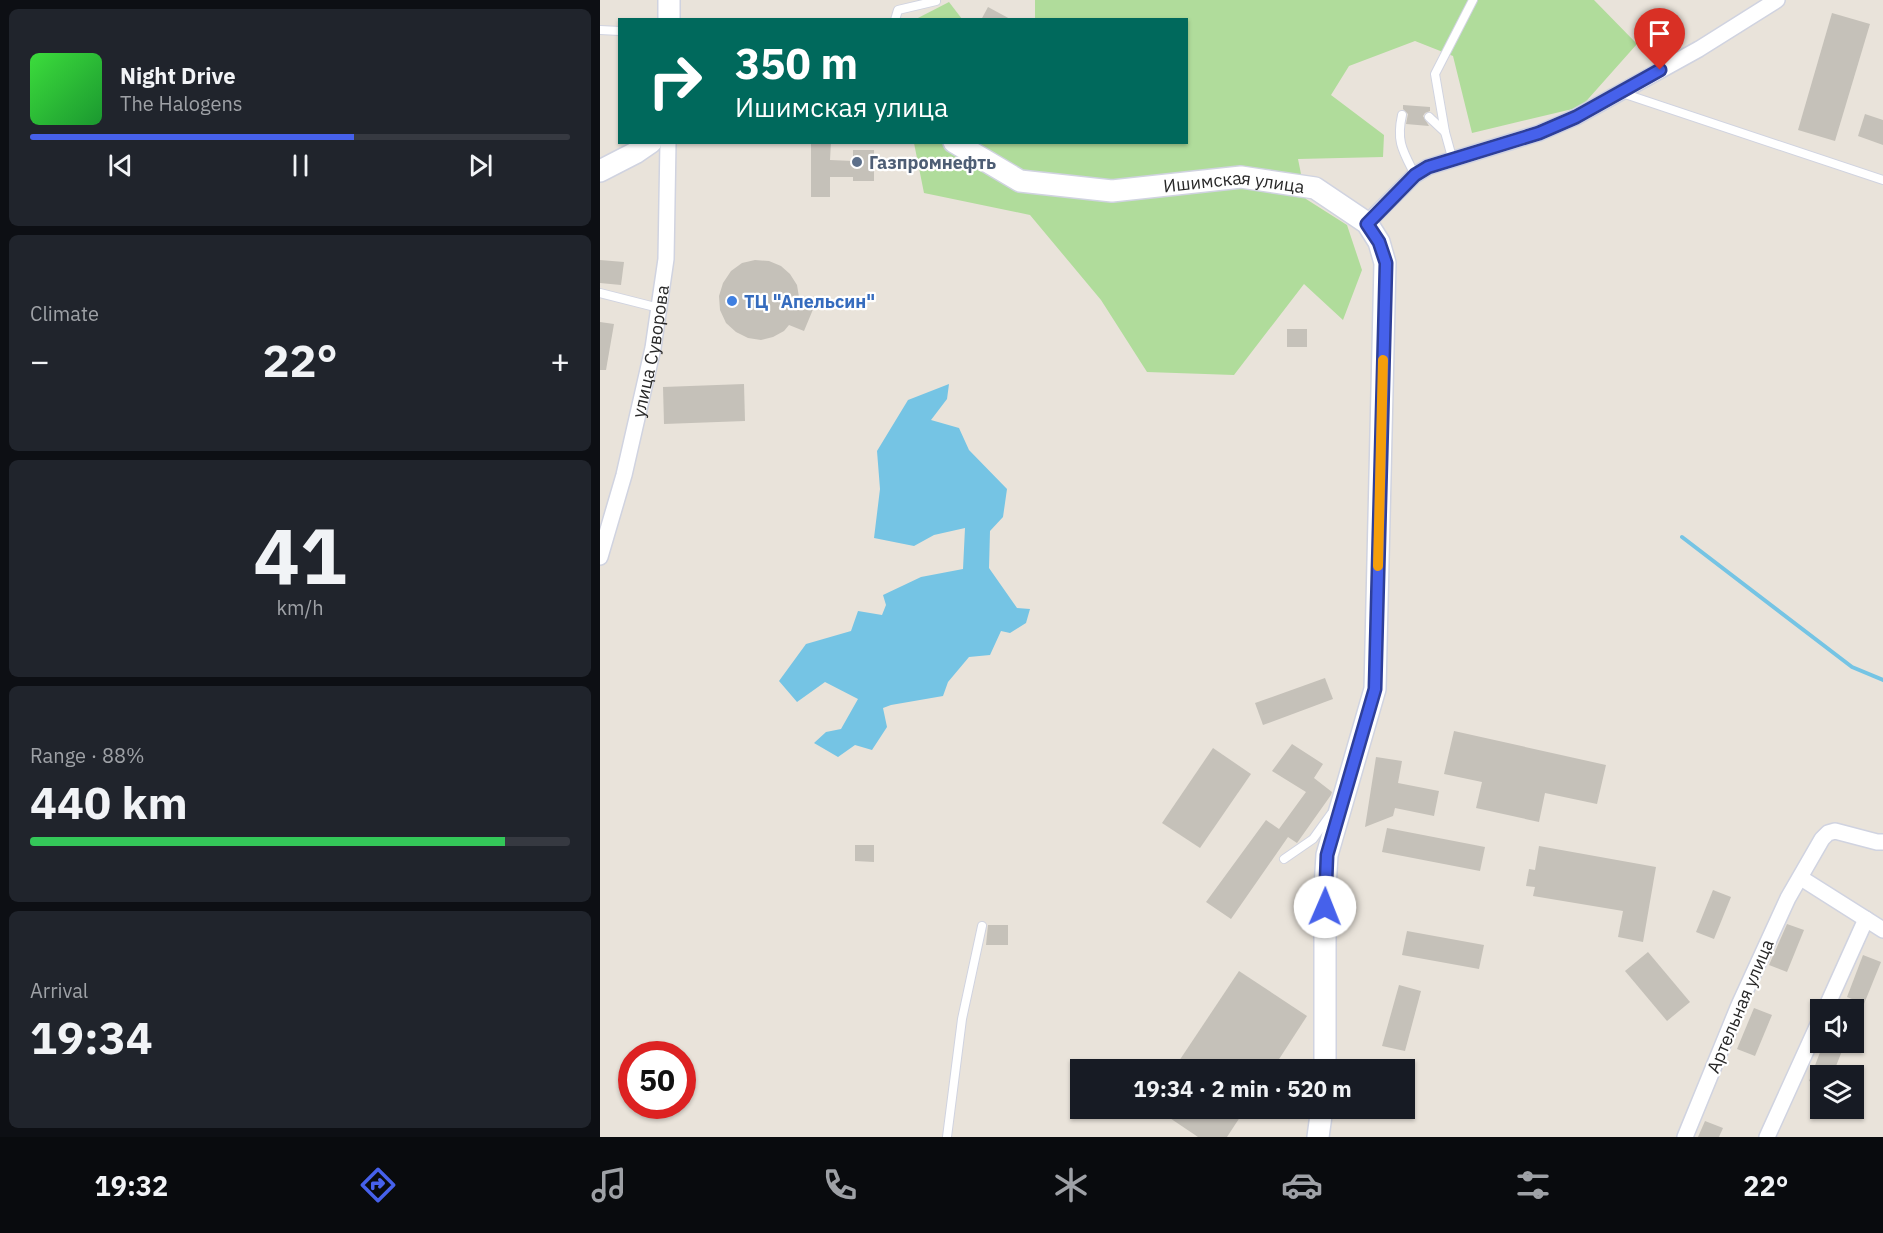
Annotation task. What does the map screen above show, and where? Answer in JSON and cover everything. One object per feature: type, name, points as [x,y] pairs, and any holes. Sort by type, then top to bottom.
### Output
[{"type":"main road","points":[[669,0],[669,18]]},
{"type":"main road","points":[[600,171],[648,144]]},
{"type":"main road","name":"Ишимская улица","points":[[957,144],[1020,181],[1112,191],[1241,177],[1315,188],[1367,224]]},
{"type":"main road","points":[[1325,1059],[1327,855],[1375,689],[1386,263],[1379,242],[1367,224]]},
{"type":"main road","points":[[1318,1137],[1320,1119]]},
{"type":"street","points":[[1367,224],[1415,175],[1428,167],[1539,133],[1576,117],[1699,49],[1777,0]]},
{"type":"street","name":"улица Суворова","points":[[600,557],[624,475],[653,348],[666,259],[668,144]]},
{"type":"street","name":"Артельная улица","points":[[1685,1137],[1739,1005],[1788,898],[1822,839],[1828,833],[1835,831],[1883,842]]},
{"type":"street","points":[[1801,878],[1883,930]]},
{"type":"street","points":[[1830,999],[1866,919]]},
{"type":"street","points":[[1767,1137],[1810,1042]]},
{"type":"lane","points":[[1453,160],[1445,132],[1435,74],[1473,0]]},
{"type":"lane","points":[[896,18],[898,10],[936,1]]},
{"type":"lane","points":[[600,30],[618,31]]},
{"type":"lane","points":[[1620,92],[1883,180]]},
{"type":"lane","points":[[1402,115],[1399,128],[1400,145],[1415,175]]},
{"type":"lane","points":[[1430,117],[1445,132]]},
{"type":"lane","points":[[600,293],[659,308]]},
{"type":"lane","points":[[1284,859],[1313,839],[1344,796]]},
{"type":"lane","points":[[947,1137],[962,1019],[982,926]]},
{"type":"green space","points":[[1035,0],[1594,0],[1637,44],[1581,107],[1472,133],[1453,56],[1415,41],[1349,66],[1331,95],[1384,135],[1383,157],[1298,159],[1306,199],[1347,225],[1362,270],[1343,320],[1304,284],[1234,375],[1147,372],[1101,300],[1030,215],[924,193],[914,144],[1188,144],[1188,18],[1035,18]]},
{"type":"green space","points":[[949,2],[961,18],[918,18]]},
{"type":"water","points":[[949,384],[947,399],[931,420],[959,428],[969,450],[1007,489],[1003,517],[990,531],[989,568],[1017,608],[1030,609],[1026,623],[1010,633],[1001,631],[990,655],[969,657],[948,682],[943,696],[883,708],[887,727],[872,750],[855,745],[838,757],[814,743],[826,732],[841,729],[858,699],[825,682],[797,702],[779,681],[806,644],[851,631],[858,611],[882,615],[886,605],[883,595],[921,577],[963,569],[965,528],[934,535],[914,546],[874,538],[880,489],[877,451],[908,400]]},
{"type":"building","points":[[988,7],[1008,18],[982,18]]},
{"type":"building","points":[[1832,13],[1870,24],[1835,141],[1798,130]]},
{"type":"building","points":[[1403,105],[1430,107],[1430,111],[1423,116],[1429,126],[1406,124],[1408,114],[1403,109]]},
{"type":"building","points":[[1865,114],[1883,120],[1883,145],[1858,136]]},
{"type":"building","points":[[811,144],[831,144],[830,160],[853,161],[853,150],[874,150],[874,181],[853,181],[853,177],[830,177],[830,197],[811,197]]},
{"type":"building","points":[[600,260],[624,262],[621,285],[600,283]]},
{"type":"building","points":[[755,260],[769,261],[781,266],[797,285],[800,303],[814,307],[804,331],[789,325],[773,337],[761,340],[748,338],[736,332],[726,323],[720,310],[719,296],[723,283],[731,271],[742,263]]},
{"type":"building","points":[[600,322],[614,324],[606,370],[600,370]]},
{"type":"building","points":[[1287,329],[1307,329],[1307,347],[1287,347]]},
{"type":"building","points":[[744,384],[745,421],[664,424],[663,387]]},
{"type":"building","points":[[1325,678],[1333,699],[1263,725],[1255,703]]},
{"type":"building","points":[[1454,731],[1606,765],[1597,804],[1545,793],[1539,822],[1476,808],[1482,782],[1444,774]]},
{"type":"building","points":[[1292,744],[1323,764],[1314,778],[1332,792],[1331,795],[1297,843],[1288,837],[1231,919],[1206,902],[1266,820],[1279,829],[1306,792],[1272,771]]},
{"type":"building","points":[[1213,748],[1251,774],[1200,848],[1162,823]]},
{"type":"building","points":[[1376,757],[1402,761],[1398,783],[1439,791],[1434,816],[1395,808],[1393,816],[1365,827]]},
{"type":"building","points":[[1387,828],[1485,847],[1480,871],[1382,852]]},
{"type":"building","points":[[855,845],[874,845],[874,862],[855,861]]},
{"type":"building","points":[[1539,846],[1656,867],[1643,942],[1618,937],[1623,911],[1533,896],[1535,887],[1526,886],[1529,869],[1535,870]]},
{"type":"building","points":[[1713,890],[1731,897],[1714,939],[1696,932]]},
{"type":"building","points":[[1787,924],[1804,930],[1787,972],[1769,965]]},
{"type":"building","points":[[988,925],[1008,925],[1008,945],[986,945]]},
{"type":"building","points":[[1407,931],[1484,945],[1479,969],[1402,955]]},
{"type":"building","points":[[1648,952],[1690,1002],[1667,1021],[1625,971]]},
{"type":"building","points":[[1863,955],[1881,962],[1864,1004],[1864,999],[1847,997]]},
{"type":"building","points":[[1239,971],[1307,1016],[1279,1059],[1180,1059]]},
{"type":"building","points":[[1399,985],[1421,991],[1405,1051],[1382,1046]]},
{"type":"building","points":[[1754,1008],[1772,1015],[1755,1056],[1737,1049]]},
{"type":"building","points":[[1820,1053],[1841,1053],[1836,1065],[1815,1065]]},
{"type":"building","points":[[1171,1119],[1239,1119],[1227,1137],[1198,1137]]},
{"type":"building","points":[[1705,1121],[1723,1128],[1719,1137],[1698,1137]]},
{"type":"waterway","points":[[1682,537],[1852,667],[1883,680]]},
{"type":"slow traffic","points":[[1378,566],[1383,360]]},
{"type":"place","name":"Газпромнефть","points":[[857,162]]},
{"type":"place","name":"ТЦ \"Апельсин\"","points":[[732,301]]},
{"type":"route","points":[[1325,907],[1327,855],[1375,689],[1386,263],[1379,242],[1367,224],[1415,175],[1428,167],[1539,133],[1576,117],[1660,70]]}]
